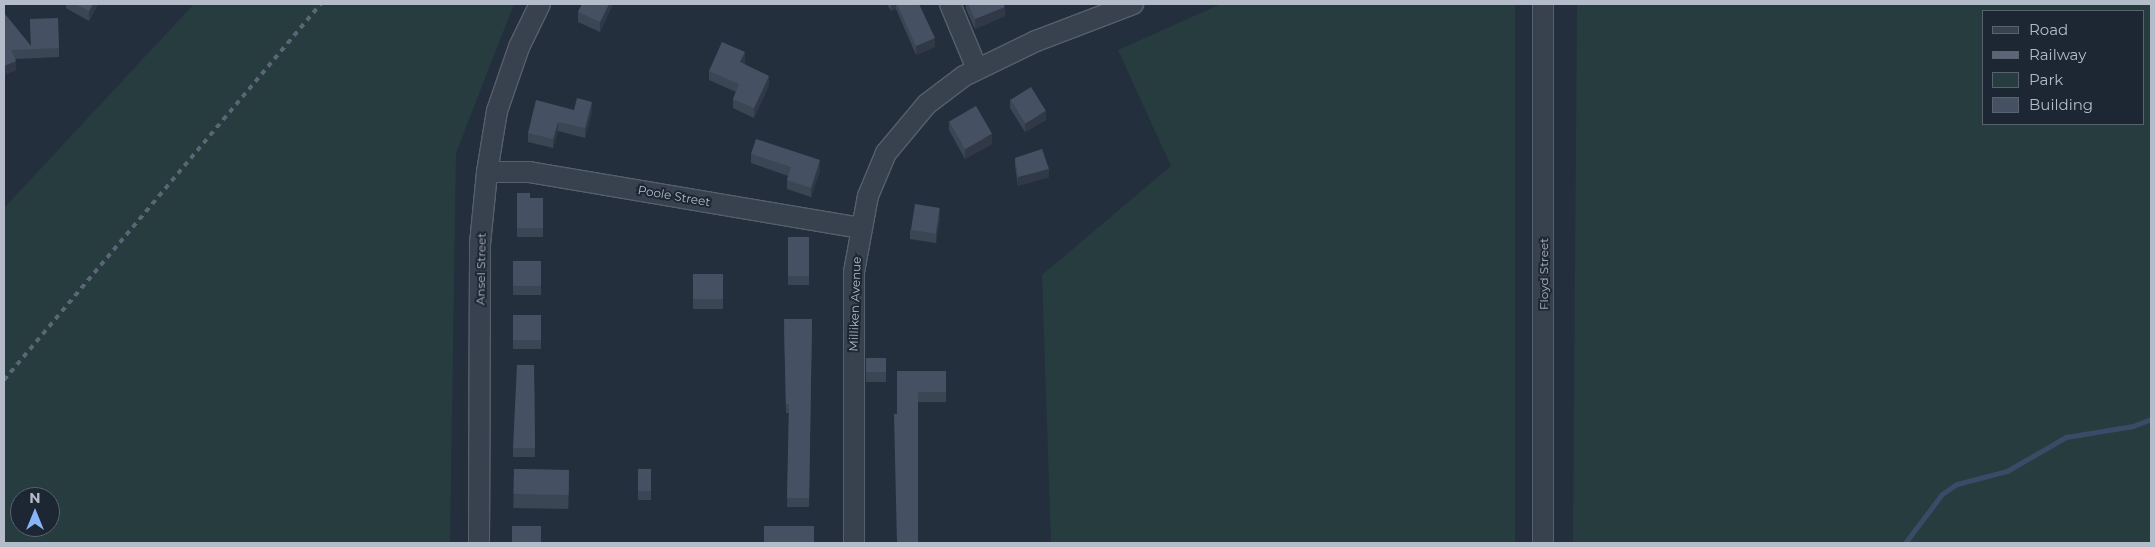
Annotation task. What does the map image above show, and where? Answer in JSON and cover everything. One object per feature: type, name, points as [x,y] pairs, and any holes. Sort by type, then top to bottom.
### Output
[{"type":"street","name":"Ansel Street","points":[[479,543],[480,244],[487,172],[502,95],[540,4]]},
{"type":"street","points":[[950,4],[977,69]]},
{"type":"street","name":"Milliken Avenue","points":[[854,543],[853,294],[861,228],[879,169],[902,132],[927,104],[977,69],[1036,41],[1133,4]]},
{"type":"street","name":"Floyd Street","points":[[1543,4],[1543,543]]},
{"type":"street","name":"Poole Street","points":[[487,172],[529,172],[861,228]]},
{"type":"green space","points":[[194,4],[514,4],[456,153],[450,543],[4,543],[4,208]]},
{"type":"green space","points":[[1221,4],[1515,4],[1515,543],[1051,543],[1042,275],[1171,166],[1118,50]]},
{"type":"green space","points":[[1577,4],[2151,4],[2151,543],[1573,543]]},
{"type":"building","points":[[75,4],[93,4],[89,11]]},
{"type":"building","points":[[582,4],[609,4],[600,22],[578,12]]},
{"type":"building","points":[[897,4],[919,4],[935,38],[916,46]]},
{"type":"building","points":[[968,4],[1003,4],[1005,7],[975,19]]},
{"type":"building","points":[[4,13],[31,46],[30,19],[58,18],[59,48],[11,50],[16,61],[4,66]]},
{"type":"building","points":[[722,42],[745,52],[740,62],[769,76],[754,108],[733,99],[739,84],[709,71]]},
{"type":"building","points":[[1031,87],[1046,111],[1025,123],[1011,100]]},
{"type":"building","points":[[577,98],[592,102],[585,128],[558,122],[553,139],[528,133],[536,100],[574,110]]},
{"type":"building","points":[[976,106],[992,134],[965,149],[949,122]]},
{"type":"building","points":[[756,139],[820,160],[811,188],[787,180],[791,167],[751,154]]},
{"type":"building","points":[[1042,149],[1049,169],[1018,177],[1015,158]]},
{"type":"building","points":[[517,193],[530,193],[530,198],[543,198],[543,228],[517,228]]},
{"type":"building","points":[[915,204],[940,208],[936,234],[911,230]]},
{"type":"building","points":[[788,237],[809,237],[809,276],[788,276]]},
{"type":"building","points":[[513,261],[541,261],[541,286],[513,286]]},
{"type":"building","points":[[693,274],[723,274],[723,299],[693,299]]},
{"type":"building","points":[[513,315],[541,315],[541,340],[513,340]]},
{"type":"building","points":[[784,319],[812,319],[809,498],[787,498],[789,404],[786,404]]},
{"type":"building","points":[[866,358],[886,358],[886,372],[866,372]]},
{"type":"building","points":[[517,365],[534,365],[535,448],[513,448]]},
{"type":"building","points":[[897,371],[946,371],[946,392],[918,392],[918,543],[897,543],[894,414],[897,414]]},
{"type":"building","points":[[514,469],[569,470],[569,495],[514,494]]},
{"type":"building","points":[[638,469],[651,469],[651,491],[638,491]]},
{"type":"building","points":[[512,526],[541,526],[541,543],[512,543]]},
{"type":"building","points":[[764,526],[814,526],[814,543],[764,543]]},
{"type":"waterway","points":[[1905,543],[1942,494],[1957,484],[2007,471],[2066,437],[2133,426],[2151,419]]},
{"type":"railway","points":[[4,380],[321,4]]}]
